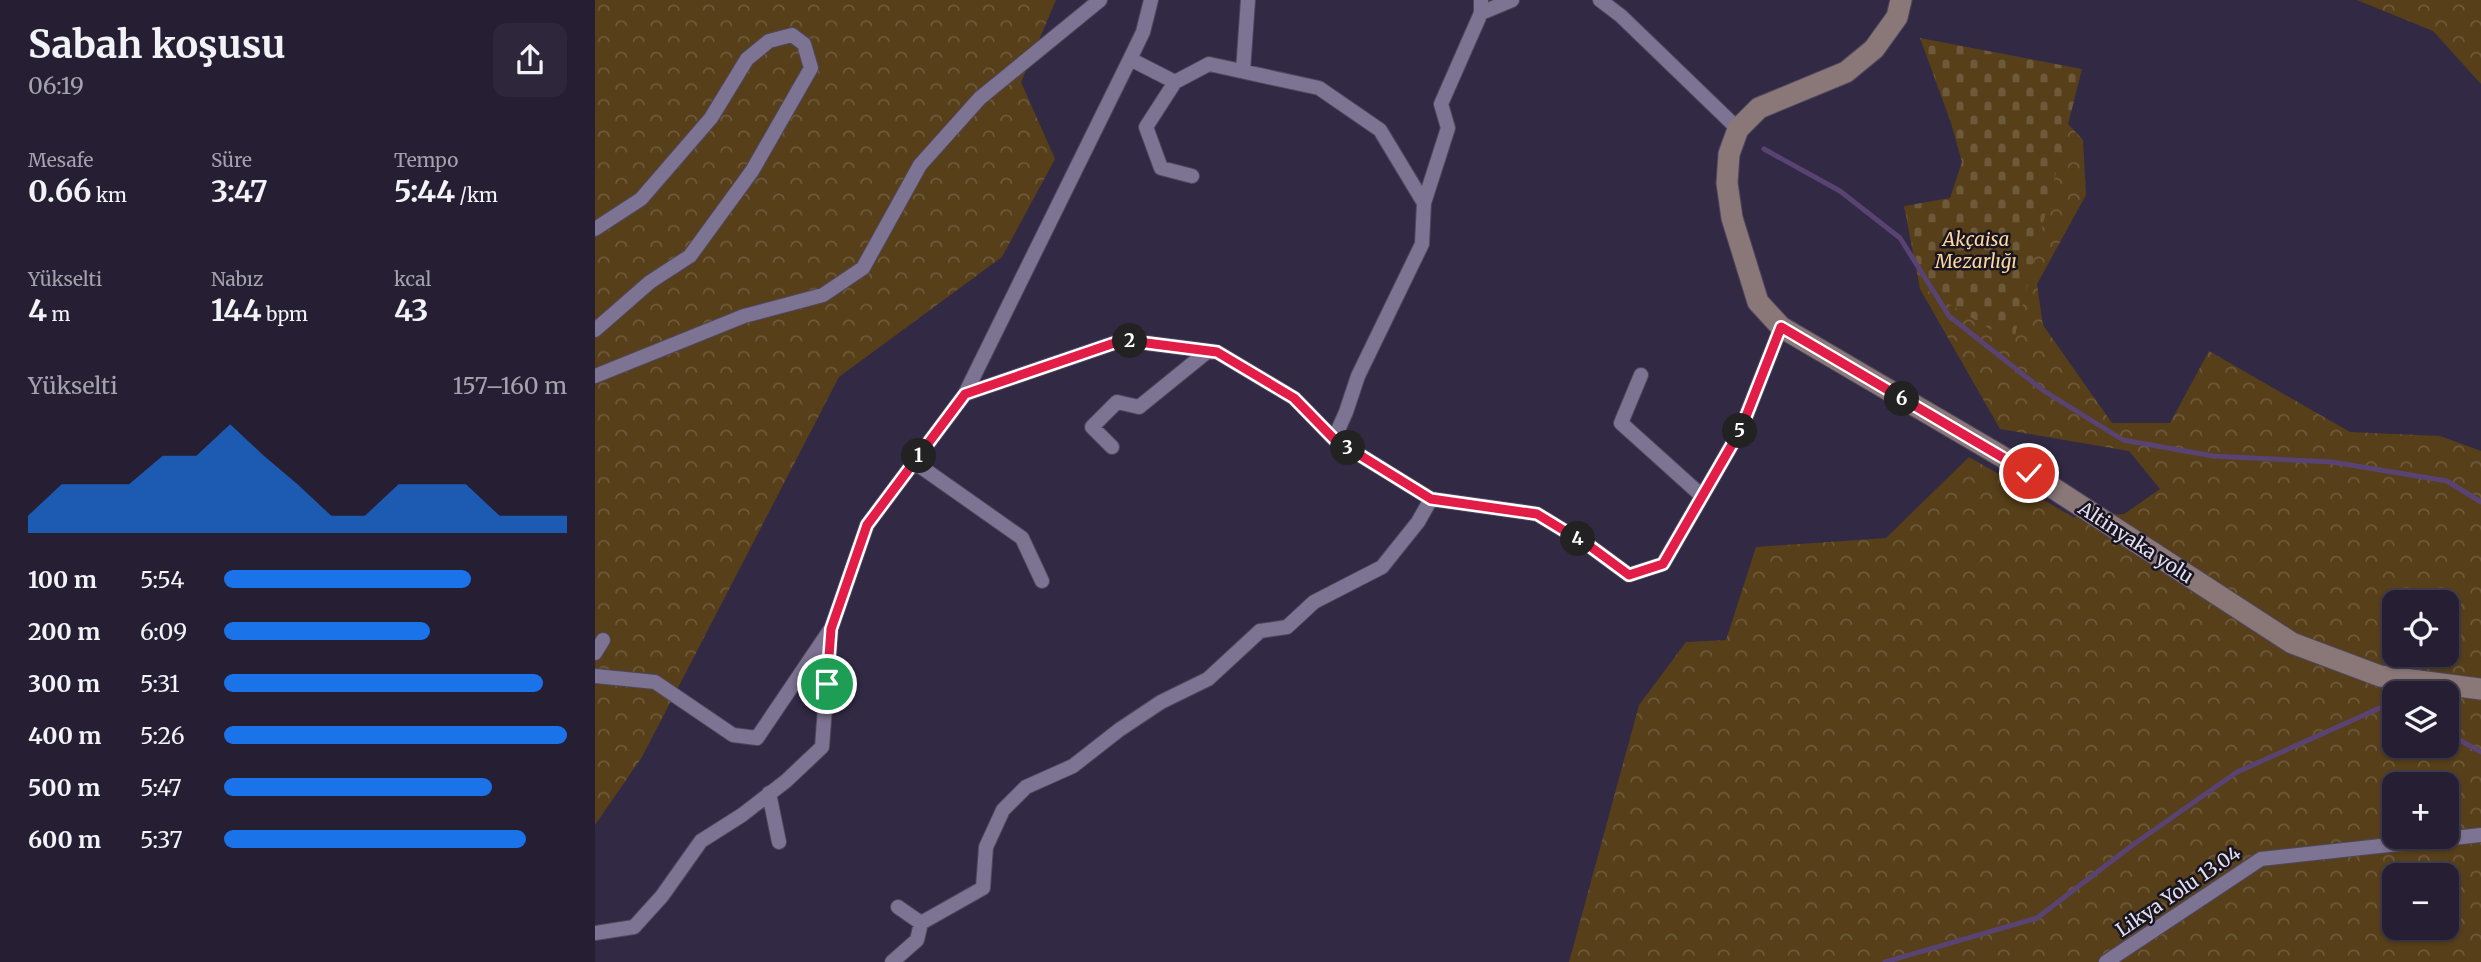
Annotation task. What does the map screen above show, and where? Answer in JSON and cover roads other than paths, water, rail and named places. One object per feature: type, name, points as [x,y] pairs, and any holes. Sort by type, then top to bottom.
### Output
[{"type":"main road","points":[[1738,129],[1759,108],[1846,72],[1874,49],[1897,17],[1901,0]]},
{"type":"main road","name":"Altinyaka yolu","points":[[1738,129],[1729,154],[1727,183],[1731,218],[1758,302],[1781,327],[2029,473],[2292,643],[2380,676],[2481,689]]},
{"type":"street","points":[[595,376],[744,316],[823,295],[863,268],[920,165],[980,97],[1100,0]]},
{"type":"street","points":[[595,933],[634,927],[662,896],[701,841],[742,815],[822,747],[831,629],[867,525],[965,394],[1143,32],[1151,0]]},
{"type":"street","points":[[1243,71],[1248,0]]},
{"type":"street","points":[[1334,439],[1358,376],[1422,244],[1424,203],[1448,128],[1441,104],[1481,6],[1511,0]]},
{"type":"street","points":[[1600,0],[1621,16],[1738,129]]},
{"type":"street","points":[[595,330],[650,282],[690,256],[752,171],[811,68],[804,44],[792,35],[769,41],[747,59],[711,118],[641,199],[597,228]]},
{"type":"street","points":[[1130,59],[1175,82]]},
{"type":"street","points":[[1192,176],[1161,168],[1146,127],[1175,82],[1209,64],[1319,88],[1380,130],[1424,203]]},
{"type":"street","points":[[965,394],[1123,340],[1217,352],[1294,398],[1334,439],[1431,499],[1537,514],[1591,547],[1629,575],[1663,564],[1741,429],[1781,327]]},
{"type":"street","points":[[1112,447],[1092,427],[1117,402],[1139,407],[1208,351]]},
{"type":"street","points":[[1641,375],[1621,423],[1702,496]]},
{"type":"street","points":[[914,462],[1022,538],[1042,581]]},
{"type":"street","points":[[893,962],[917,940],[921,923],[983,888],[986,847],[1003,810],[1026,787],[1073,766],[1161,702],[1209,679],[1259,631],[1287,627],[1314,602],[1382,567],[1418,522],[1431,499]]},
{"type":"street","points":[[595,676],[655,682],[733,735],[757,738],[831,629]]},
{"type":"street","points":[[769,793],[779,842]]},
{"type":"street","name":"Likya Yolu 13.04","points":[[2106,962],[2261,859],[2481,835]]},
{"type":"street","points":[[898,906],[921,923]]},
{"type":"waterway","points":[[1764,149],[1840,191],[1900,238],[1949,316],[2044,391],[2123,440],[2213,456],[2332,462],[2447,481],[2481,502]]},
{"type":"waterway","points":[[1885,962],[2037,918],[2134,844],[2237,772],[2382,707]]},
{"type":"waterway","points":[[2459,740],[2481,752]]},
{"type":"park label","name":"Akçaisa Mezarlığı","points":[[1976,250]]}]
